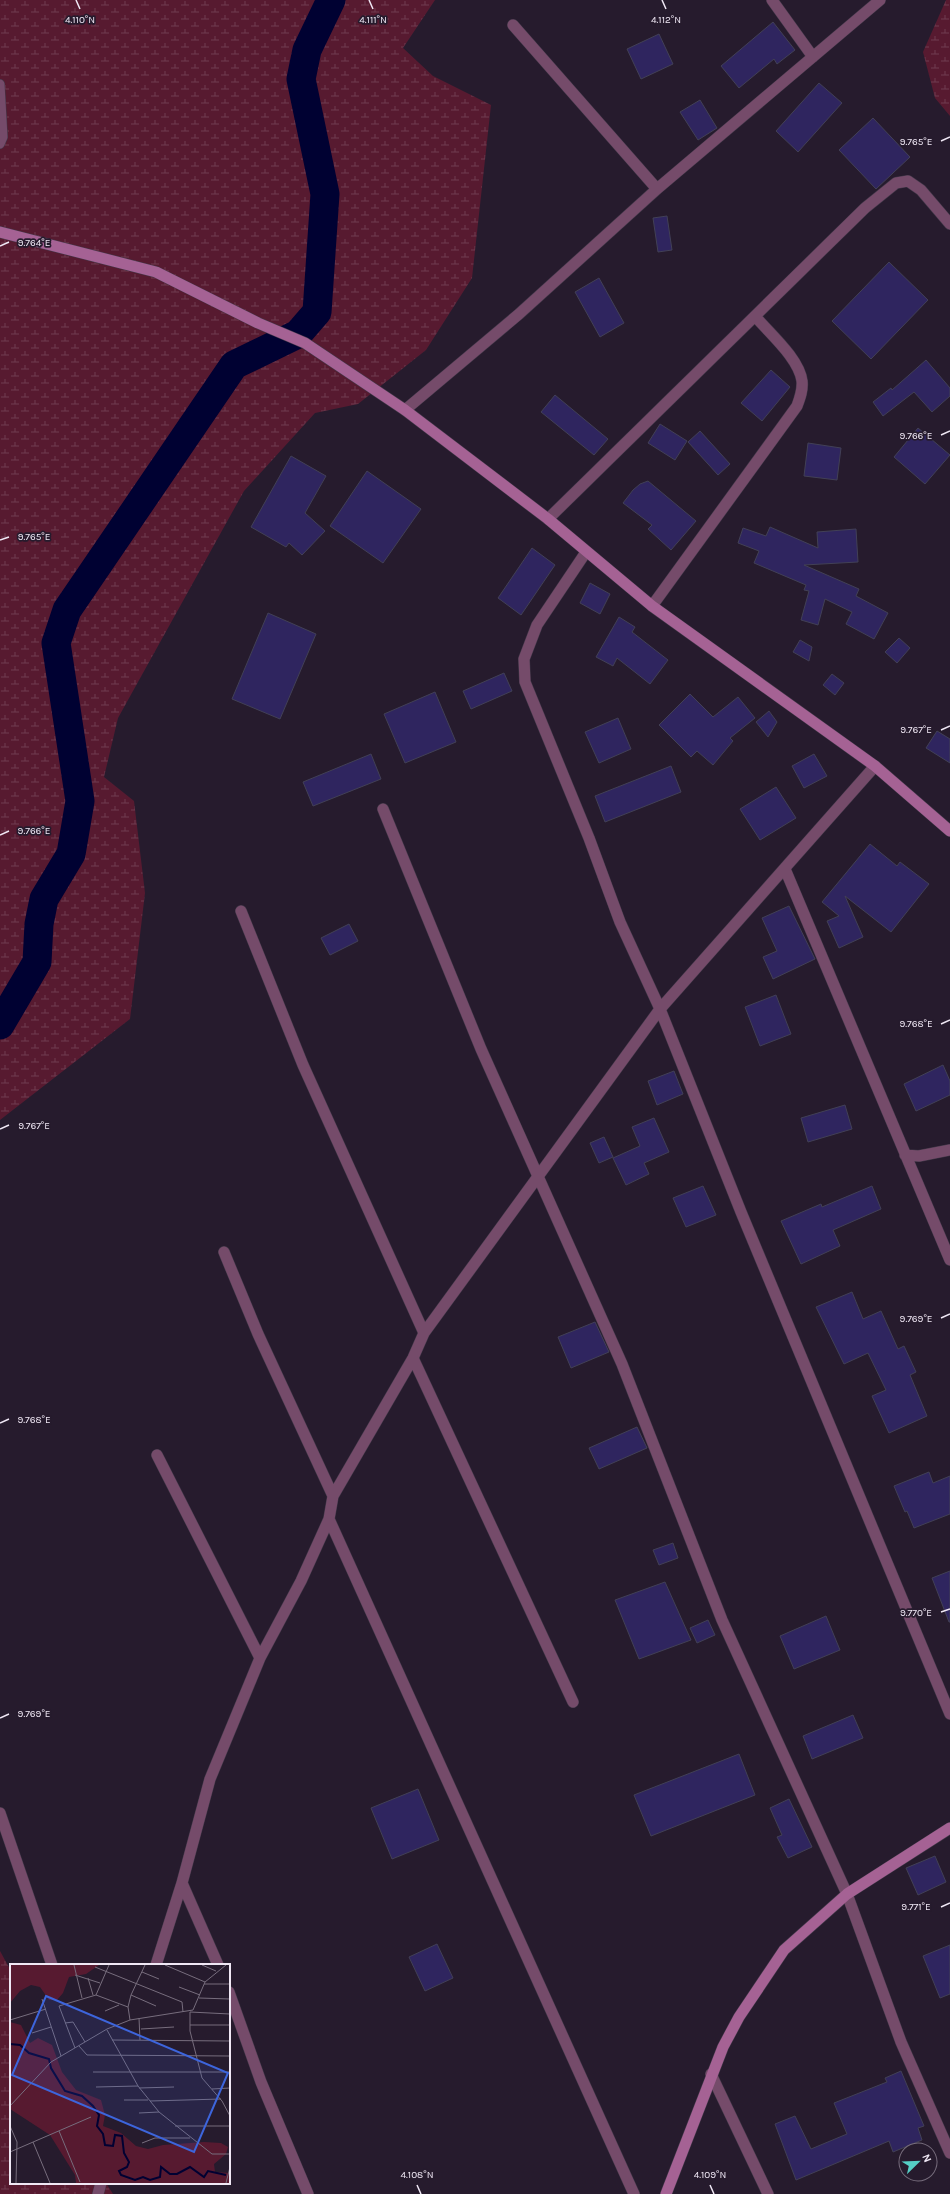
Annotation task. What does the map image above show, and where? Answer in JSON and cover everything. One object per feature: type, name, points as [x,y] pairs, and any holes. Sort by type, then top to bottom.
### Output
[{"type":"main road","points":[[0,232],[156,272],[258,323],[305,343],[405,410],[548,519],[652,606],[875,766],[950,831]]},
{"type":"main road","points":[[666,2194],[696,2120],[711,2074],[723,2047],[739,2017],[784,1950],[847,1894],[950,1828]]},
{"type":"street","points":[[772,0],[813,57]]},
{"type":"street","points":[[405,410],[518,314],[656,189],[880,0]]},
{"type":"street","points":[[514,25],[656,189]]},
{"type":"street","points":[[548,519],[865,208],[896,183],[908,181],[921,190],[950,224]]},
{"type":"street","points":[[652,606],[797,406],[801,395],[802,381],[794,361],[755,316]]},
{"type":"street","points":[[586,552],[537,625],[524,659],[525,682],[589,838],[620,922],[660,1009],[741,1212],[950,1714]]},
{"type":"street","points":[[156,1964],[182,1883],[210,1779],[260,1658],[300,1581],[329,1519],[333,1496],[412,1358],[424,1333],[660,1009],[875,766]]},
{"type":"street","points":[[383,809],[440,952],[622,1364],[722,1620],[847,1894],[901,2042],[950,2154]]},
{"type":"street","points":[[785,869],[950,1260]]},
{"type":"street","points":[[241,912],[303,1065],[424,1333]]},
{"type":"street","points":[[905,1155],[919,1156],[950,1150]]},
{"type":"street","points":[[224,1252],[258,1334],[333,1496]]},
{"type":"street","points":[[412,1358],[573,1702]]},
{"type":"street","points":[[157,1455],[260,1658]]},
{"type":"street","points":[[329,1519],[634,2194]]},
{"type":"street","points":[[0,1813],[52,1964]]},
{"type":"street","points":[[182,1883],[218,1964]]},
{"type":"street","points":[[230,1995],[261,2082],[308,2194]]},
{"type":"street","points":[[711,2074],[768,2194]]},
{"type":"street","points":[[98,2194],[101,2184]]},
{"type":"lane","points":[[0,84],[3,137],[0,144]]},
{"type":"green space","points":[[0,0],[435,0],[403,48],[433,76],[491,105],[472,278],[426,350],[358,404],[315,413],[244,491],[118,718],[104,777],[134,801],[145,893],[130,1019],[0,1120]]},
{"type":"green space","points":[[946,0],[950,0],[950,116],[935,98],[923,52]]},
{"type":"green space","points":[[0,1951],[10,1969],[10,2184],[107,2184],[113,2194],[0,2194]]},
{"type":"building","points":[[773,22],[795,50],[777,64],[774,59],[739,88],[721,66]]},
{"type":"building","points":[[659,34],[673,64],[641,79],[627,49]]},
{"type":"building","points":[[819,83],[842,103],[798,152],[776,131]]},
{"type":"building","points":[[700,100],[717,128],[698,140],[680,112]]},
{"type":"building","points":[[873,118],[910,157],[876,189],[839,150]]},
{"type":"building","points":[[667,216],[672,250],[658,252],[653,218]]},
{"type":"building","points":[[889,262],[928,300],[871,359],[832,321]]},
{"type":"building","points":[[599,278],[624,323],[600,337],[575,292]]},
{"type":"building","points":[[926,360],[950,388],[950,396],[932,412],[914,392],[883,416],[873,402],[891,388],[892,390]]},
{"type":"building","points":[[771,370],[790,387],[762,421],[741,403]]},
{"type":"building","points":[[555,395],[608,439],[594,455],[541,412]]},
{"type":"building","points":[[660,424],[687,441],[675,460],[648,443]]},
{"type":"building","points":[[918,428],[950,455],[925,484],[894,457]]},
{"type":"building","points":[[700,431],[730,464],[718,475],[688,442]]},
{"type":"building","points":[[808,443],[841,448],[837,480],[804,476]]},
{"type":"building","points":[[291,456],[326,476],[305,513],[325,531],[302,555],[289,543],[286,547],[251,527]]},
{"type":"building","points":[[367,471],[421,509],[383,563],[330,526]]},
{"type":"building","points":[[648,481],[696,521],[671,550],[648,529],[652,525],[623,503],[633,490],[640,484]]},
{"type":"building","points":[[770,527],[818,548],[817,532],[856,529],[858,562],[804,565],[859,589],[856,596],[888,613],[874,639],[846,624],[852,612],[825,599],[818,625],[801,620],[809,591],[804,590],[806,585],[754,563],[759,551],[738,543],[743,528],[766,536]]},
{"type":"building","points":[[532,548],[555,565],[521,615],[498,598]]},
{"type":"building","points":[[590,583],[610,594],[600,614],[580,603]]},
{"type":"building","points":[[268,613],[316,634],[280,719],[232,699]]},
{"type":"building","points":[[619,617],[635,627],[632,632],[668,660],[650,684],[617,658],[613,666],[596,657]]},
{"type":"building","points":[[899,638],[910,648],[897,663],[885,652]]},
{"type":"building","points":[[800,640],[812,647],[809,661],[793,652]]},
{"type":"building","points":[[504,673],[512,691],[471,709],[463,691]]},
{"type":"building","points":[[832,674],[844,683],[835,695],[823,685]]},
{"type":"building","points":[[435,692],[456,742],[405,763],[384,714]]},
{"type":"building","points":[[690,694],[713,717],[738,697],[755,718],[730,738],[733,741],[713,765],[697,751],[691,757],[659,725]]},
{"type":"building","points":[[769,711],[777,722],[768,737],[756,722]]},
{"type":"building","points":[[618,718],[631,749],[599,763],[585,732]]},
{"type":"building","points":[[937,731],[950,739],[950,763],[926,748]]},
{"type":"building","points":[[371,754],[381,779],[313,806],[303,782]]},
{"type":"building","points":[[814,754],[827,776],[804,788],[792,766]]},
{"type":"building","points":[[671,766],[681,792],[605,822],[595,796]]},
{"type":"building","points":[[776,787],[796,818],[760,840],[740,809]]},
{"type":"building","points":[[870,844],[897,866],[900,862],[929,884],[891,932],[845,896],[863,937],[839,948],[827,921],[839,916],[822,902]]},
{"type":"building","points":[[789,906],[815,959],[773,979],[763,957],[777,951],[762,918]]},
{"type":"building","points":[[349,924],[358,941],[330,955],[321,938]]},
{"type":"building","points":[[776,995],[791,1034],[760,1046],[745,1007]]},
{"type":"building","points":[[943,1065],[950,1081],[950,1095],[916,1111],[904,1084]]},
{"type":"building","points":[[674,1071],[683,1094],[657,1105],[648,1081]]},
{"type":"building","points":[[845,1105],[852,1129],[808,1142],[801,1118]]},
{"type":"building","points":[[654,1118],[669,1152],[644,1163],[649,1174],[626,1185],[613,1158],[640,1146],[632,1127]]},
{"type":"building","points":[[604,1137],[613,1157],[599,1163],[590,1143]]},
{"type":"building","points":[[703,1186],[716,1215],[686,1227],[673,1198]]},
{"type":"building","points":[[872,1186],[881,1209],[833,1230],[840,1246],[801,1264],[781,1221],[821,1204],[822,1207]]},
{"type":"building","points":[[852,1292],[863,1319],[881,1311],[898,1349],[904,1346],[916,1372],[910,1375],[927,1416],[889,1433],[872,1396],[886,1390],[868,1353],[844,1364],[816,1307]]},
{"type":"building","points":[[595,1322],[609,1352],[571,1368],[558,1337]]},
{"type":"building","points":[[637,1427],[647,1448],[599,1469],[589,1448]]},
{"type":"building","points":[[929,1472],[933,1483],[950,1476],[950,1514],[914,1528],[907,1511],[905,1512],[894,1486]]},
{"type":"building","points":[[673,1543],[678,1558],[659,1565],[653,1550]]},
{"type":"building","points":[[950,1571],[950,1622],[949,1622],[932,1578]]},
{"type":"building","points":[[665,1582],[691,1640],[639,1659],[615,1600]]},
{"type":"building","points":[[826,1616],[840,1650],[794,1669],[780,1636]]},
{"type":"building","points":[[708,1620],[715,1635],[697,1643],[690,1628]]},
{"type":"building","points":[[853,1715],[863,1738],[812,1759],[803,1736]]},
{"type":"building","points":[[739,1754],[755,1795],[651,1836],[634,1795]]},
{"type":"building","points":[[418,1789],[439,1840],[392,1859],[371,1808]]},
{"type":"building","points":[[789,1799],[812,1847],[788,1858],[777,1837],[782,1835],[770,1808]]},
{"type":"building","points":[[935,1856],[946,1882],[918,1895],[906,1868]]},
{"type":"building","points":[[437,1944],[453,1978],[425,1991],[409,1957]]},
{"type":"building","points":[[950,1945],[950,1994],[940,1998],[923,1956]]},
{"type":"building","points":[[901,2071],[924,2126],[918,2128],[922,2140],[917,2142],[898,2142],[898,2150],[893,2152],[889,2141],[796,2180],[775,2124],[795,2116],[811,2149],[847,2134],[834,2103],[887,2082],[885,2078]]},
{"type":"waterway","points":[[0,1025],[37,962],[39,924],[44,899],[71,854],[80,801],[56,643],[67,610],[234,365],[298,334],[317,312],[325,194],[301,79],[307,50],[331,0]]}]
